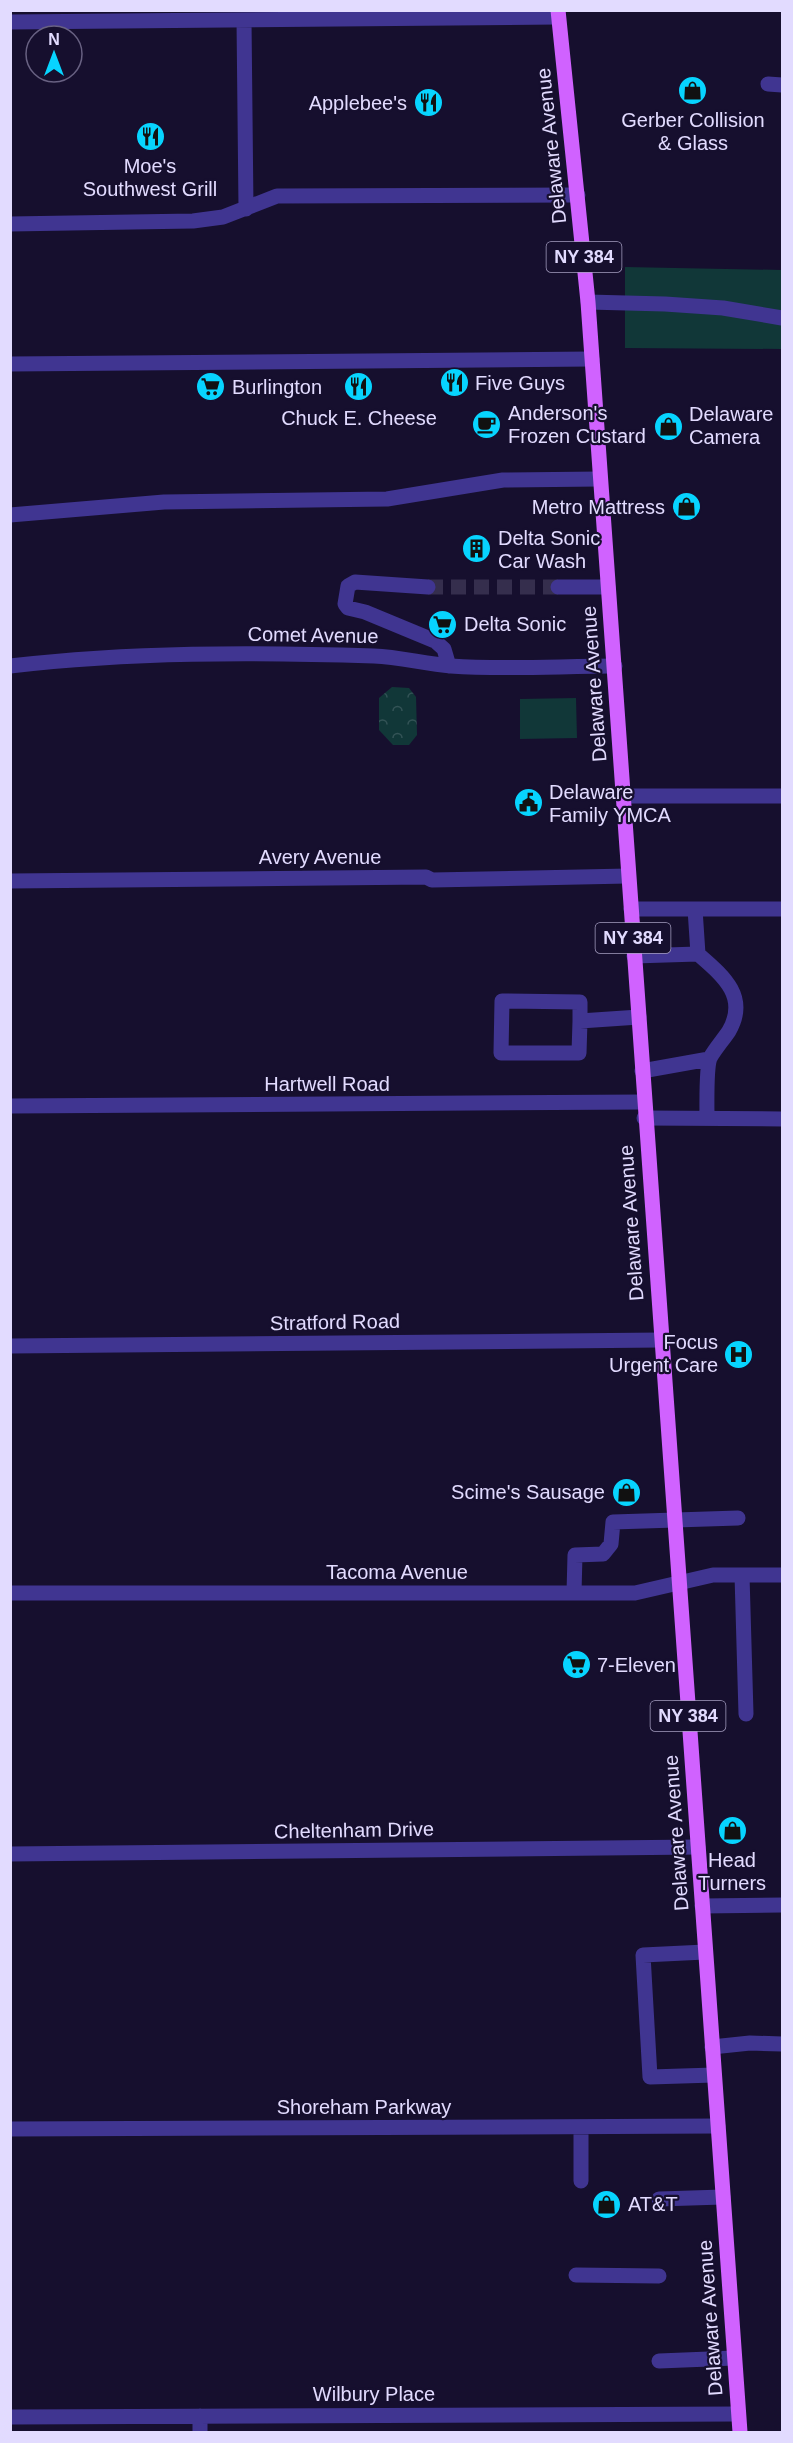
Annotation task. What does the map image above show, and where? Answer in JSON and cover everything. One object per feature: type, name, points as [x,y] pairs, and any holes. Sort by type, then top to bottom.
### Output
[{"type":"main road","name":"Delaware Avenue","points":[[558,14],[588,302],[615,666],[644,1118],[740,2433]]},
{"type":"street","points":[[10,22],[558,14]]},
{"type":"street","points":[[244,20],[246,209]]},
{"type":"street","points":[[10,224],[193,221],[223,217],[277,196],[578,195]]},
{"type":"street","points":[[588,302],[723,308],[783,318]]},
{"type":"street","points":[[10,364],[592,359]]},
{"type":"street","points":[[10,515],[164,502],[387,499],[503,480],[600,479]]},
{"type":"street","points":[[428,587],[355,582],[348,586],[345,604],[348,608],[365,612],[435,641],[444,649],[449,666]]},
{"type":"street","points":[[558,587],[608,586]]},
{"type":"street","name":"Comet Avenue","points":[[10,666],[132,656],[218,654],[376,656],[449,666],[615,666]]},
{"type":"street","points":[[623,796],[783,796]]},
{"type":"street","name":"Avery Avenue","points":[[10,881],[426,878],[432,880],[628,876]]},
{"type":"street","points":[[631,909],[783,909]]},
{"type":"street","points":[[695,909],[698,954]]},
{"type":"street","points":[[634,956],[698,954],[727,980],[733,991],[734,1020],[709,1059],[707,1118]]},
{"type":"street","points":[[502,1001],[580,1002],[580,1021],[579,1053],[501,1053],[502,1001]]},
{"type":"street","points":[[580,1021],[639,1017]]},
{"type":"street","points":[[642,1071],[709,1059]]},
{"type":"street","name":"Hartwell Road","points":[[10,1106],[643,1102]]},
{"type":"street","points":[[644,1118],[783,1119]]},
{"type":"street","name":"Stratford Road","points":[[10,1346],[661,1340]]},
{"type":"street","points":[[574,1593],[575,1555],[603,1554],[611,1544],[613,1522],[674,1518],[738,1518]]},
{"type":"street","name":"Tacoma Avenue","points":[[10,1593],[635,1593],[713,1575],[783,1575]]},
{"type":"street","points":[[742,1575],[746,1714]]},
{"type":"street","name":"Cheltenham Drive","points":[[10,1854],[698,1847]]},
{"type":"street","points":[[702,1906],[783,1905]]},
{"type":"street","points":[[705,1952],[643,1955],[650,2077],[714,2075]]},
{"type":"street","points":[[712,2047],[750,2043],[783,2044]]},
{"type":"street","name":"Shoreham Parkway","points":[[10,2129],[718,2126]]},
{"type":"street","points":[[581,2127],[581,2181]]},
{"type":"street","points":[[659,2199],[723,2197]]},
{"type":"street","points":[[576,2275],[659,2276]]},
{"type":"street","points":[[659,2361],[734,2358]]},
{"type":"street","name":"Wilbury Place","points":[[10,2417],[738,2414]]},
{"type":"street","points":[[200,2416],[200,2433]]},
{"type":"green space","points":[[625,267],[782,270],[782,349],[625,348]]},
{"type":"green space","points":[[392,687],[409,688],[416,697],[417,735],[409,745],[393,745],[379,730],[379,698]]},
{"type":"green space","points":[[576,698],[577,738],[520,739],[520,699]]},
{"type":"tunnel","points":[[428,587],[558,587]]},
{"type":"place","name":"Gerber Collision & Glass","points":[[693,90]]},
{"type":"place","name":"Applebee's","points":[[428,103]]},
{"type":"place","name":"Moe's Southwest Grill","points":[[150,136]]},
{"type":"place","name":"Five Guys","points":[[454,383]]},
{"type":"place","name":"Burlington","points":[[211,387]]},
{"type":"place","name":"Chuck E. Cheese","points":[[359,387]]},
{"type":"place","name":"Anderson's Frozen Custard","points":[[487,425]]},
{"type":"place","name":"Delaware Camera","points":[[668,426]]},
{"type":"place","name":"Metro Mattress","points":[[686,507]]},
{"type":"place","name":"Delta Sonic Car Wash","points":[[477,549]]},
{"type":"place","name":"Delta Sonic","points":[[443,624]]},
{"type":"place","name":"Delaware Family YMCA","points":[[528,803]]},
{"type":"place","name":"Focus Urgent Care","points":[[739,1354]]},
{"type":"place","name":"Scime's Sausage","points":[[626,1492]]},
{"type":"place","name":"7-Eleven","points":[[576,1665]]},
{"type":"place","name":"Head Turners","points":[[732,1830]]},
{"type":"place","name":"AT&T","points":[[607,2204]]}]
